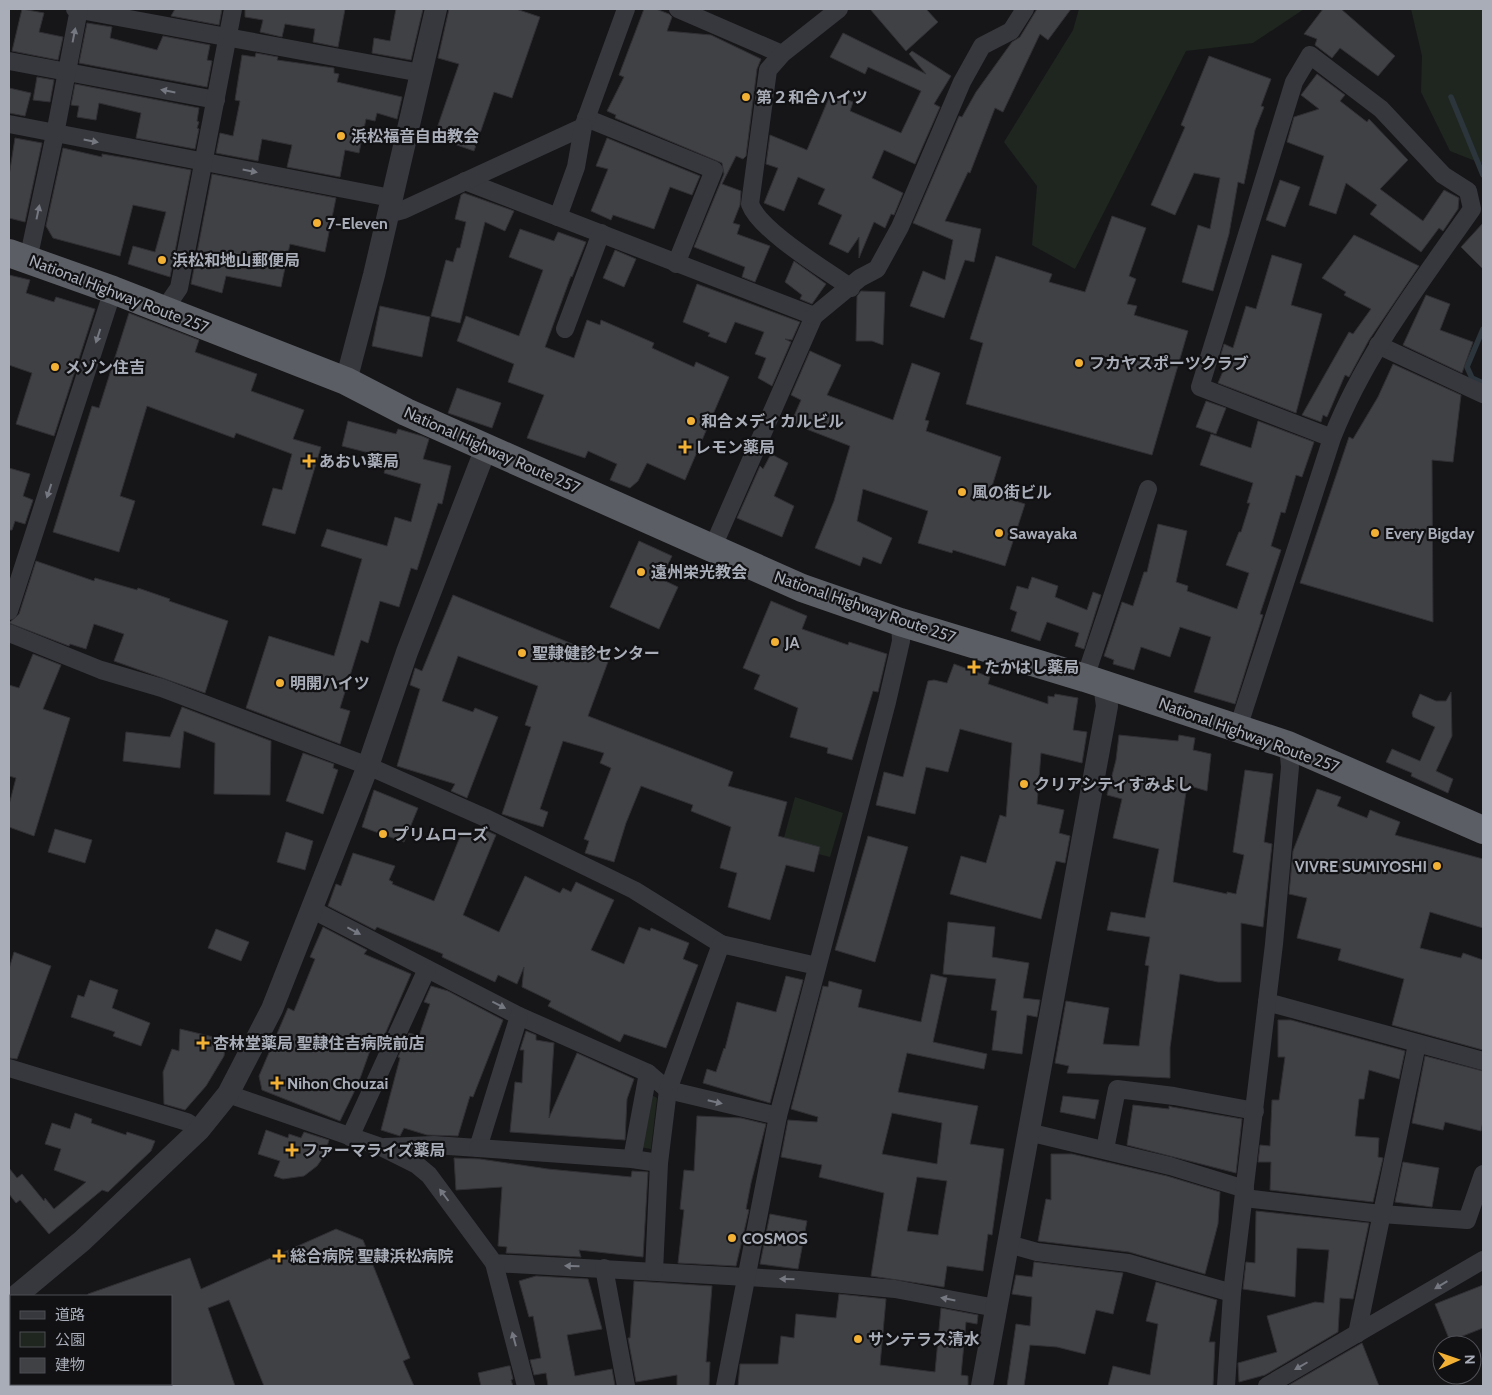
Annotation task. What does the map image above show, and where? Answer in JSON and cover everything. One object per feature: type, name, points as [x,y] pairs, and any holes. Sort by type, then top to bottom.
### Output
[{"type":"highway","name":"National Highway Route 257","points":[[18,256],[113,290],[346,381],[406,412],[802,588],[900,622],[1095,681],[1288,745],[1483,830]]},
{"type":"street","points":[[18,256],[55,134],[77,9],[422,73]]},
{"type":"street","points":[[163,311],[179,288],[229,38],[233,9]]},
{"type":"street","points":[[346,381],[436,9]]},
{"type":"street","points":[[558,217],[576,166],[584,122],[626,9]]},
{"type":"street","points":[[678,9],[782,54]]},
{"type":"street","points":[[839,9],[782,54],[768,70],[750,204],[753,213],[772,231],[851,288]]},
{"type":"street","points":[[712,549],[814,316],[851,288],[860,278],[877,269],[900,227],[962,82],[982,46],[1011,31],[1025,9]]},
{"type":"street","points":[[1238,728],[1332,438],[1347,400],[1378,345],[1472,209],[1468,191],[1443,175],[1382,109],[1310,55],[1294,82],[1200,387],[1332,438]]},
{"type":"street","points":[[9,61],[66,74],[216,100]]},
{"type":"street","points":[[9,124],[203,162],[403,210],[584,122],[714,170],[676,264]]},
{"type":"street","points":[[465,181],[814,316]]},
{"type":"street","points":[[565,329],[601,233]]},
{"type":"street","points":[[9,611],[113,290]]},
{"type":"street","points":[[1378,345],[1483,394]]},
{"type":"street","points":[[17,1295],[82,1241],[199,1130],[228,1094],[272,1009],[368,766],[407,652],[486,448]]},
{"type":"street","points":[[982,1386],[1107,706],[1095,681],[1148,489]]},
{"type":"street","points":[[725,1386],[778,1116],[891,684],[901,641],[900,622]]},
{"type":"street","points":[[9,633],[101,670],[162,688],[368,766],[488,819],[634,890],[721,944],[817,966]]},
{"type":"street","points":[[1226,1386],[1232,1293],[1255,1111],[1290,767],[1288,745]]},
{"type":"street","points":[[311,909],[519,1016],[648,1073],[668,1090],[778,1116]]},
{"type":"street","points":[[654,1271],[659,1163],[668,1090],[721,944]]},
{"type":"street","points":[[350,1137],[427,969]]},
{"type":"street","points":[[1267,1002],[1483,1061]]},
{"type":"street","points":[[478,1148],[519,1016]]},
{"type":"street","points":[[1357,1334],[1417,1044]]},
{"type":"street","points":[[9,1068],[186,1122],[199,1130]]},
{"type":"street","points":[[632,1159],[648,1073]]},
{"type":"street","points":[[1105,1149],[1117,1089],[1174,1096],[1255,1111]]},
{"type":"street","points":[[228,1094],[381,1147],[417,1165],[429,1174],[494,1263],[526,1386]]},
{"type":"street","points":[[1028,1132],[1105,1149],[1245,1193],[1381,1214],[1467,1220],[1483,1174]]},
{"type":"street","points":[[381,1147],[434,1145],[632,1159],[659,1163]]},
{"type":"street","points":[[429,1174],[434,1145]]},
{"type":"street","points":[[1008,1244],[1036,1252],[1128,1263],[1232,1293]]},
{"type":"street","points":[[1267,1386],[1483,1260]]},
{"type":"street","points":[[494,1263],[799,1280],[895,1289],[996,1308]]},
{"type":"street","points":[[604,1268],[626,1386]]},
{"type":"green space","points":[[1079,9],[1304,9],[1253,43],[1186,51],[1075,269],[1032,245],[1037,186],[1004,142],[1073,30]]},
{"type":"green space","points":[[1411,9],[1483,9],[1483,164],[1450,151],[1421,92],[1422,56]]},
{"type":"green space","points":[[795,797],[843,813],[830,857],[782,845]]},
{"type":"green space","points":[[650,1094],[657,1098],[651,1149],[640,1147]]},
{"type":"building","points":[[22,9],[44,13],[39,32],[63,37],[58,60],[12,51]]},
{"type":"building","points":[[175,9],[222,9],[219,25],[171,16]]},
{"type":"building","points":[[245,9],[345,9],[338,47],[313,42],[315,29],[285,24],[282,37],[260,32],[263,20],[245,17]]},
{"type":"building","points":[[396,9],[423,9],[411,60],[372,53],[374,38],[390,41]]},
{"type":"building","points":[[449,9],[516,9],[540,17],[512,98],[494,92],[474,151],[434,137],[459,64],[438,58]]},
{"type":"building","points":[[644,9],[656,9],[669,14],[672,17],[667,31],[711,35],[761,59],[757,69],[746,156],[743,159],[736,156],[722,184],[741,191],[740,205],[733,223],[740,225],[737,234],[770,246],[755,282],[742,277],[745,267],[694,247],[724,174],[722,163],[615,118],[616,115],[607,111],[624,77],[619,75]]},
{"type":"building","points":[[870,9],[926,9],[938,22],[906,51]]},
{"type":"building","points":[[1037,9],[1071,9],[1048,40],[1040,34],[1003,112],[995,108],[970,173],[968,172],[945,221],[981,229],[974,262],[965,260],[944,318],[910,306],[923,271],[945,280],[953,240],[913,223],[959,116],[962,117],[976,92],[1012,42],[1020,37]]},
{"type":"building","points":[[1323,9],[1341,9],[1395,56],[1378,76],[1340,48],[1332,58],[1315,45],[1317,39],[1304,34]]},
{"type":"building","points":[[87,23],[112,27],[110,38],[157,50],[163,36],[210,45],[207,60],[212,61],[207,87],[79,63]]},
{"type":"building","points":[[843,33],[926,74],[909,54],[912,51],[951,76],[934,104],[940,107],[915,164],[884,150],[872,178],[903,193],[894,215],[891,214],[885,228],[874,222],[859,258],[859,237],[848,253],[829,244],[842,215],[818,204],[825,189],[798,177],[784,211],[764,203],[778,168],[766,164],[770,135],[807,150],[831,93],[853,102],[850,111],[901,133],[921,91],[868,67],[865,74],[830,57]]},
{"type":"building","points":[[256,53],[278,57],[277,60],[334,68],[334,73],[339,74],[337,82],[402,97],[397,119],[377,113],[375,121],[366,119],[359,153],[345,150],[340,177],[287,167],[292,145],[262,139],[258,161],[216,153],[220,133],[233,136],[240,101],[235,100],[242,55],[255,57]]},
{"type":"building","points":[[1209,56],[1271,79],[1261,106],[1264,107],[1255,130],[1244,184],[1238,182],[1229,234],[1213,291],[1182,282],[1198,225],[1210,229],[1220,178],[1194,173],[1175,215],[1151,205],[1185,127],[1181,125]]},
{"type":"building","points":[[1317,74],[1345,95],[1340,101],[1367,122],[1369,119],[1408,160],[1380,189],[1423,221],[1444,190],[1459,198],[1458,209],[1443,231],[1439,228],[1421,252],[1370,214],[1377,205],[1346,183],[1336,214],[1309,205],[1324,156],[1287,142],[1294,117],[1319,109],[1301,95]]},
{"type":"building","points":[[37,77],[54,80],[50,102],[33,100]]},
{"type":"building","points":[[75,84],[199,108],[197,128],[199,129],[195,149],[136,138],[141,113],[99,103],[96,120],[77,117],[79,106],[71,105]]},
{"type":"building","points":[[9,88],[31,93],[25,116],[9,113]]},
{"type":"building","points":[[15,138],[42,143],[25,222],[9,218],[9,176]]},
{"type":"building","points":[[607,138],[700,176],[692,195],[670,187],[654,229],[613,215],[611,220],[591,211],[608,169],[596,166]]},
{"type":"building","points":[[63,148],[102,157],[102,154],[191,170],[170,277],[128,264],[133,246],[155,252],[166,212],[133,205],[120,256],[53,238],[46,226]]},
{"type":"building","points":[[212,174],[336,198],[325,252],[290,244],[281,287],[226,276],[222,293],[191,284]]},
{"type":"building","points":[[1280,180],[1300,187],[1285,227],[1266,220]]},
{"type":"building","points":[[464,193],[514,211],[505,231],[485,222],[460,323],[431,316],[446,260],[453,262],[457,248],[460,248],[466,222],[455,219],[461,195]]},
{"type":"building","points":[[1112,216],[1146,228],[1129,276],[1136,279],[1127,304],[1137,306],[1134,315],[1188,331],[1152,455],[966,404],[983,343],[970,339],[996,256],[1052,274],[1049,282],[1085,292]]},
{"type":"building","points":[[1483,223],[1483,269],[1461,247]]},
{"type":"building","points":[[520,229],[554,241],[558,232],[586,242],[571,276],[545,347],[574,358],[587,320],[600,325],[601,320],[654,343],[652,348],[694,367],[696,362],[729,377],[685,480],[647,463],[638,481],[630,488],[610,480],[617,464],[588,451],[585,458],[527,438],[544,395],[508,382],[514,364],[457,341],[466,316],[519,336],[543,270],[509,257]]},
{"type":"building","points":[[1354,235],[1419,266],[1369,340],[1349,377],[1345,375],[1327,417],[1323,415],[1321,422],[1302,415],[1349,332],[1353,334],[1371,309],[1344,295],[1346,292],[1322,278]]},
{"type":"building","points":[[615,250],[636,259],[624,287],[603,278]]},
{"type":"building","points":[[1272,255],[1302,264],[1291,305],[1322,314],[1296,413],[1218,383],[1226,364],[1219,361],[1224,344],[1233,348],[1246,306],[1256,309]]},
{"type":"building","points":[[794,261],[826,284],[812,304],[800,299],[802,295],[785,282]]},
{"type":"building","name":"メゾン住吉","points":[[9,275],[30,280],[26,293],[54,302],[56,297],[95,309],[54,436],[16,424],[32,373],[9,365]]},
{"type":"building","points":[[697,284],[800,322],[792,340],[785,339],[791,342],[772,386],[758,378],[766,358],[755,354],[764,332],[735,322],[726,343],[708,336],[710,333],[683,322]]},
{"type":"building","points":[[861,291],[885,292],[883,345],[872,341],[856,341],[857,296]]},
{"type":"building","points":[[1426,295],[1450,304],[1440,330],[1473,342],[1462,373],[1403,345]]},
{"type":"building","points":[[380,306],[430,317],[422,357],[372,346]]},
{"type":"building","points":[[129,313],[199,340],[195,352],[257,374],[251,391],[304,410],[293,439],[321,447],[295,534],[262,525],[273,488],[282,490],[292,454],[236,433],[234,438],[147,406],[120,496],[135,501],[119,552],[53,532],[92,406],[99,408]]},
{"type":"building","points":[[810,351],[841,365],[827,395],[893,420],[912,363],[940,373],[925,420],[929,421],[926,431],[1001,457],[990,493],[1025,504],[1005,566],[953,550],[952,553],[918,543],[928,511],[863,489],[857,521],[892,538],[881,564],[863,557],[860,566],[815,548],[834,501],[850,446],[791,423],[801,400],[791,395]]},
{"type":"building","name":"Every Bigday","points":[[1393,364],[1461,395],[1453,462],[1432,460],[1433,622],[1300,583],[1349,437],[1353,439],[1378,397]]},
{"type":"building","points":[[457,388],[501,403],[492,428],[448,413]]},
{"type":"building","points":[[1206,401],[1226,408],[1216,434],[1196,427]]},
{"type":"building","points":[[348,421],[396,434],[398,429],[429,439],[423,459],[451,466],[442,504],[438,503],[417,570],[411,568],[399,607],[380,601],[368,643],[361,640],[340,708],[350,711],[340,744],[246,708],[269,636],[334,656],[362,559],[321,546],[327,529],[387,546],[395,517],[411,522],[421,484],[384,473],[389,458],[342,446]]},
{"type":"building","points":[[1258,421],[1314,442],[1302,477],[1296,475],[1285,513],[1281,512],[1271,546],[1281,550],[1260,614],[1263,615],[1235,704],[1194,692],[1211,637],[1180,627],[1170,657],[1141,647],[1134,670],[1113,664],[1114,660],[1104,656],[1122,602],[1133,606],[1144,572],[1147,572],[1158,524],[1187,531],[1176,582],[1188,586],[1187,591],[1237,609],[1249,573],[1226,565],[1239,532],[1241,532],[1250,503],[1247,503],[1253,483],[1200,465],[1211,434],[1251,448]]},
{"type":"building","points":[[771,454],[788,463],[774,496],[794,506],[782,537],[737,518],[760,466],[763,469]]},
{"type":"building","points":[[9,468],[30,474],[23,496],[33,500],[25,524],[15,521],[12,530],[9,530]]},
{"type":"building","points":[[639,541],[672,556],[661,579],[678,587],[659,629],[610,607]]},
{"type":"building","points":[[36,561],[94,581],[95,578],[137,590],[138,588],[170,599],[169,601],[228,621],[205,693],[114,661],[124,634],[94,624],[86,649],[70,644],[69,646],[9,623],[19,614]]},
{"type":"building","points":[[1032,577],[1058,586],[1055,597],[1087,610],[1093,592],[1101,595],[1084,649],[1075,646],[1079,633],[1047,622],[1040,641],[1011,631],[1017,612],[1010,609],[1017,586],[1028,589]]},
{"type":"building","points":[[453,595],[609,659],[588,716],[733,772],[728,786],[787,802],[778,836],[820,847],[814,872],[786,865],[770,920],[728,907],[737,873],[720,868],[731,827],[691,811],[693,805],[641,786],[626,823],[614,862],[585,853],[589,841],[584,839],[611,768],[600,763],[604,753],[563,741],[540,809],[548,812],[543,827],[502,814],[531,727],[525,725],[538,686],[458,656],[442,701],[473,712],[475,708],[498,717],[467,798],[451,791],[455,784],[397,766],[420,689],[410,685],[415,668],[422,671]]},
{"type":"building","points":[[771,601],[807,616],[802,629],[848,645],[849,642],[887,654],[878,692],[873,691],[852,760],[827,753],[828,748],[790,737],[798,708],[754,689],[760,675],[743,668]]},
{"type":"building","points":[[33,654],[61,665],[43,709],[70,718],[34,836],[9,827],[9,805],[16,778],[9,776],[9,685],[19,688]]},
{"type":"building","points":[[954,664],[990,677],[988,684],[1048,704],[1048,696],[1054,697],[1055,694],[1078,698],[1073,730],[1087,732],[1082,763],[1041,753],[1037,804],[1064,810],[1059,833],[1070,836],[1065,863],[1056,861],[1041,919],[950,894],[961,856],[986,863],[1000,815],[1006,817],[1012,743],[960,729],[948,772],[926,767],[915,814],[876,805],[884,772],[903,777],[928,681],[934,680],[947,683]]},
{"type":"building","points":[[1451,692],[1452,736],[1436,771],[1453,779],[1448,793],[1411,776],[1412,773],[1386,762],[1392,749],[1420,761],[1435,727],[1413,717],[1412,713],[1420,694],[1436,701],[1446,701]]},
{"type":"building","points":[[182,707],[271,741],[270,795],[214,794],[215,743],[184,731],[180,768],[123,761],[126,732],[170,737]]},
{"type":"building","points":[[1119,735],[1178,741],[1179,735],[1195,738],[1193,750],[1211,754],[1207,791],[1187,785],[1173,882],[1227,894],[1227,892],[1236,894],[1244,855],[1233,852],[1245,770],[1273,774],[1264,842],[1272,844],[1263,927],[1241,923],[1241,982],[1218,982],[1180,974],[1170,1048],[1170,1078],[1067,1073],[1069,1066],[1055,1063],[1066,1001],[1109,1008],[1103,1044],[1139,1046],[1149,966],[1145,965],[1150,937],[1107,930],[1111,912],[1145,918],[1159,849],[1113,838],[1122,799],[1107,795],[1116,760]]},
{"type":"building","points":[[303,753],[334,764],[333,768],[338,770],[323,814],[286,801]]},
{"type":"building","points":[[1317,789],[1341,797],[1337,806],[1367,818],[1370,810],[1400,822],[1395,835],[1483,859],[1483,928],[1430,912],[1420,948],[1461,958],[1463,953],[1483,960],[1483,1050],[1392,1025],[1404,979],[1338,960],[1341,949],[1297,938],[1307,898],[1289,894],[1293,851]]},
{"type":"building","points":[[374,790],[418,808],[404,842],[362,827]]},
{"type":"building","points":[[480,828],[496,835],[463,915],[499,932],[525,876],[560,893],[563,888],[571,892],[576,882],[614,900],[591,950],[624,964],[639,927],[650,931],[651,928],[689,943],[683,959],[698,965],[666,1048],[624,1034],[620,1042],[548,1006],[551,1001],[522,987],[524,967],[517,984],[498,975],[495,982],[442,957],[443,954],[377,927],[375,930],[328,906],[336,884],[341,886],[353,853],[395,866],[389,880],[393,882],[392,884],[434,901],[462,832],[476,838]]},
{"type":"building","points":[[55,829],[92,840],[85,863],[48,852]]},
{"type":"building","points":[[286,832],[313,841],[305,870],[277,862]]},
{"type":"building","points":[[868,836],[908,847],[875,962],[835,950]]},
{"type":"building","points":[[948,922],[995,927],[992,957],[1029,963],[1023,998],[1040,1000],[1037,1017],[1027,1015],[1022,1054],[992,1050],[997,1011],[991,1010],[996,979],[943,974]]},
{"type":"building","points":[[323,927],[367,950],[364,954],[411,974],[379,1048],[372,1045],[358,1084],[340,1121],[262,1090],[259,1076],[288,1008],[294,1011],[315,959],[310,957]]},
{"type":"building","points":[[216,929],[249,942],[241,961],[208,948]]},
{"type":"building","points":[[14,952],[51,966],[17,1059],[9,1058],[9,969]]},
{"type":"building","points":[[931,974],[947,978],[933,1042],[987,1054],[984,1069],[907,1053],[898,1092],[978,1106],[970,1144],[1004,1149],[992,1235],[988,1234],[983,1271],[947,1266],[944,1287],[871,1276],[884,1193],[819,1177],[822,1165],[781,1157],[788,1120],[817,1122],[818,1117],[791,1109],[823,986],[828,987],[829,981],[862,990],[858,1007],[921,1022]],"holes":[[[892,1113],[942,1123],[937,1164],[882,1154]],[[917,1177],[947,1181],[938,1235],[907,1231]]]},
{"type":"building","points":[[786,976],[803,980],[770,1103],[703,1083],[707,1069],[716,1072],[725,1049],[737,1002],[776,1012]]},
{"type":"building","points":[[90,980],[118,990],[112,1008],[150,1023],[141,1046],[113,1036],[115,1032],[71,1017],[78,995],[84,997]]},
{"type":"building","points":[[431,986],[448,991],[503,1020],[473,1097],[470,1096],[458,1136],[427,1135],[404,1128],[400,1136],[381,1130],[400,1058],[398,1057],[409,1033],[419,1036],[430,1004],[424,1002]]},
{"type":"building","points":[[1278,1020],[1291,1020],[1405,1051],[1399,1079],[1369,1070],[1364,1099],[1359,1099],[1355,1136],[1379,1138],[1378,1157],[1383,1158],[1373,1202],[1270,1190],[1271,1162],[1258,1162],[1260,1145],[1270,1146],[1272,1100],[1279,1100],[1285,1057],[1278,1057]]},
{"type":"building","points":[[180,1029],[226,1040],[224,1056],[206,1086],[185,1110],[164,1104],[163,1072],[172,1049],[179,1051]]},
{"type":"building","points":[[526,1031],[536,1035],[536,1040],[554,1043],[549,1118],[577,1053],[634,1079],[627,1099],[625,1140],[510,1132],[515,1082],[522,1083],[524,1050],[520,1050]]},
{"type":"building","points":[[1425,1056],[1483,1071],[1483,1121],[1481,1131],[1445,1122],[1443,1130],[1412,1123]]},
{"type":"building","points":[[1063,1096],[1099,1100],[1095,1119],[1060,1112]]},
{"type":"building","points":[[1133,1105],[1169,1109],[1169,1106],[1242,1119],[1236,1173],[1127,1145]]},
{"type":"building","points":[[75,1113],[92,1119],[91,1123],[126,1135],[127,1132],[155,1141],[151,1151],[108,1192],[102,1190],[49,1234],[20,1200],[16,1203],[9,1194],[9,1168],[17,1178],[22,1174],[44,1201],[45,1198],[54,1209],[86,1182],[54,1170],[61,1149],[45,1144],[52,1123],[70,1129]]},
{"type":"building","points":[[697,1116],[741,1118],[766,1124],[751,1183],[746,1209],[749,1210],[736,1266],[678,1263],[684,1210],[680,1209],[684,1170],[694,1171]]},
{"type":"building","points":[[266,1130],[288,1138],[289,1134],[301,1138],[304,1132],[329,1140],[324,1156],[317,1166],[304,1176],[283,1179],[274,1176],[280,1161],[258,1154]]},
{"type":"building","points":[[1051,1154],[1072,1154],[1167,1176],[1220,1192],[1218,1224],[1205,1274],[1129,1252],[1038,1241],[1046,1199],[1051,1200]]},
{"type":"building","points":[[454,1158],[480,1159],[548,1169],[631,1177],[632,1171],[648,1172],[643,1257],[579,1250],[581,1257],[506,1253],[507,1247],[498,1246],[502,1187],[456,1190]]},
{"type":"building","points":[[1403,1162],[1439,1168],[1432,1207],[1395,1202]]},
{"type":"building","points":[[1256,1211],[1369,1223],[1353,1299],[1340,1298],[1338,1332],[1265,1375],[1239,1382],[1238,1363],[1277,1352],[1267,1316],[1315,1302],[1324,1303],[1329,1250],[1297,1248],[1295,1297],[1243,1289],[1246,1262],[1255,1263]]},
{"type":"building","points":[[770,1214],[807,1221],[798,1269],[760,1264]]},
{"type":"building","points":[[336,1229],[363,1240],[410,1358],[403,1361],[414,1386],[264,1386],[229,1300],[208,1308],[235,1386],[171,1386],[172,1295],[88,1295],[190,1258],[201,1289]]},
{"type":"building","points":[[1034,1262],[1123,1273],[1113,1314],[1096,1310],[1085,1354],[1057,1347],[1030,1345],[1024,1386],[1007,1386],[1016,1324],[1030,1326],[1032,1297],[1012,1294],[1016,1275],[1032,1277]]},
{"type":"building","points":[[536,1276],[588,1279],[602,1329],[567,1335],[575,1376],[612,1369],[615,1386],[548,1386],[546,1373],[534,1375],[530,1360],[541,1358],[533,1316],[529,1317],[519,1281]]},
{"type":"building","points":[[634,1281],[712,1286],[706,1362],[710,1362],[709,1386],[677,1386],[677,1375],[636,1382],[628,1338],[630,1338]]},
{"type":"building","points":[[1156,1282],[1217,1300],[1209,1342],[1215,1342],[1213,1386],[1108,1386],[1113,1366],[1150,1375],[1158,1324],[1146,1321]]},
{"type":"building","points":[[1483,1285],[1483,1328],[1465,1335],[1448,1335],[1435,1304]]},
{"type":"building","points":[[839,1294],[886,1299],[880,1365],[935,1372],[941,1308],[978,1315],[977,1324],[966,1322],[961,1375],[968,1376],[968,1386],[738,1386],[740,1364],[778,1364],[781,1336],[794,1338],[796,1314],[836,1318]]},
{"type":"building","points":[[1362,1343],[1379,1386],[1289,1386],[1289,1385]]},
{"type":"building","points":[[510,1366],[513,1386],[481,1386],[478,1373]]},
{"type":"waterway","points":[[1451,97],[1483,175]]},
{"type":"waterway","points":[[1483,329],[1467,367],[1472,378],[1483,383]]},
{"type":"place","name":"第２和合ハイツ","points":[[746,97]]},
{"type":"place","name":"浜松福音自由教会","points":[[341,136]]},
{"type":"place","name":"7-Eleven","points":[[317,223]]},
{"type":"place","name":"浜松和地山郵便局","points":[[162,260]]},
{"type":"place","name":"フカヤスポーツクラブ","points":[[1079,363]]},
{"type":"place","name":"メゾン住吉","points":[[55,367]]},
{"type":"place","name":"和合メディカルビル","points":[[691,421]]},
{"type":"place","name":"レモン薬局","points":[[685,447]]},
{"type":"place","name":"あおい薬局","points":[[309,461]]},
{"type":"place","name":"風の街ビル","points":[[962,492]]},
{"type":"place","name":"Sawayaka","points":[[999,533]]},
{"type":"place","name":"Every Bigday","points":[[1375,533]]},
{"type":"place","name":"遠州栄光教会","points":[[641,572]]},
{"type":"place","name":"JA","points":[[775,642]]},
{"type":"place","name":"聖隷健診センター","points":[[522,653]]},
{"type":"place","name":"たかはし薬局","points":[[974,667]]},
{"type":"place","name":"明開ハイツ","points":[[280,683]]},
{"type":"place","name":"クリアシティすみよし","points":[[1024,784]]},
{"type":"place","name":"プリムローズ","points":[[383,834]]},
{"type":"place","name":"VIVRE SUMIYOSHI","points":[[1437,866]]},
{"type":"place","name":"杏林堂薬局 聖隷住吉病院前店","points":[[203,1043]]},
{"type":"place","name":"Nihon Chouzai","points":[[277,1083]]},
{"type":"place","name":"ファーマライズ薬局","points":[[292,1150]]},
{"type":"place","name":"COSMOS","points":[[732,1238]]},
{"type":"place","name":"総合病院 聖隷浜松病院","points":[[279,1256]]},
{"type":"place","name":"サンテラス清水","points":[[858,1339]]}]
